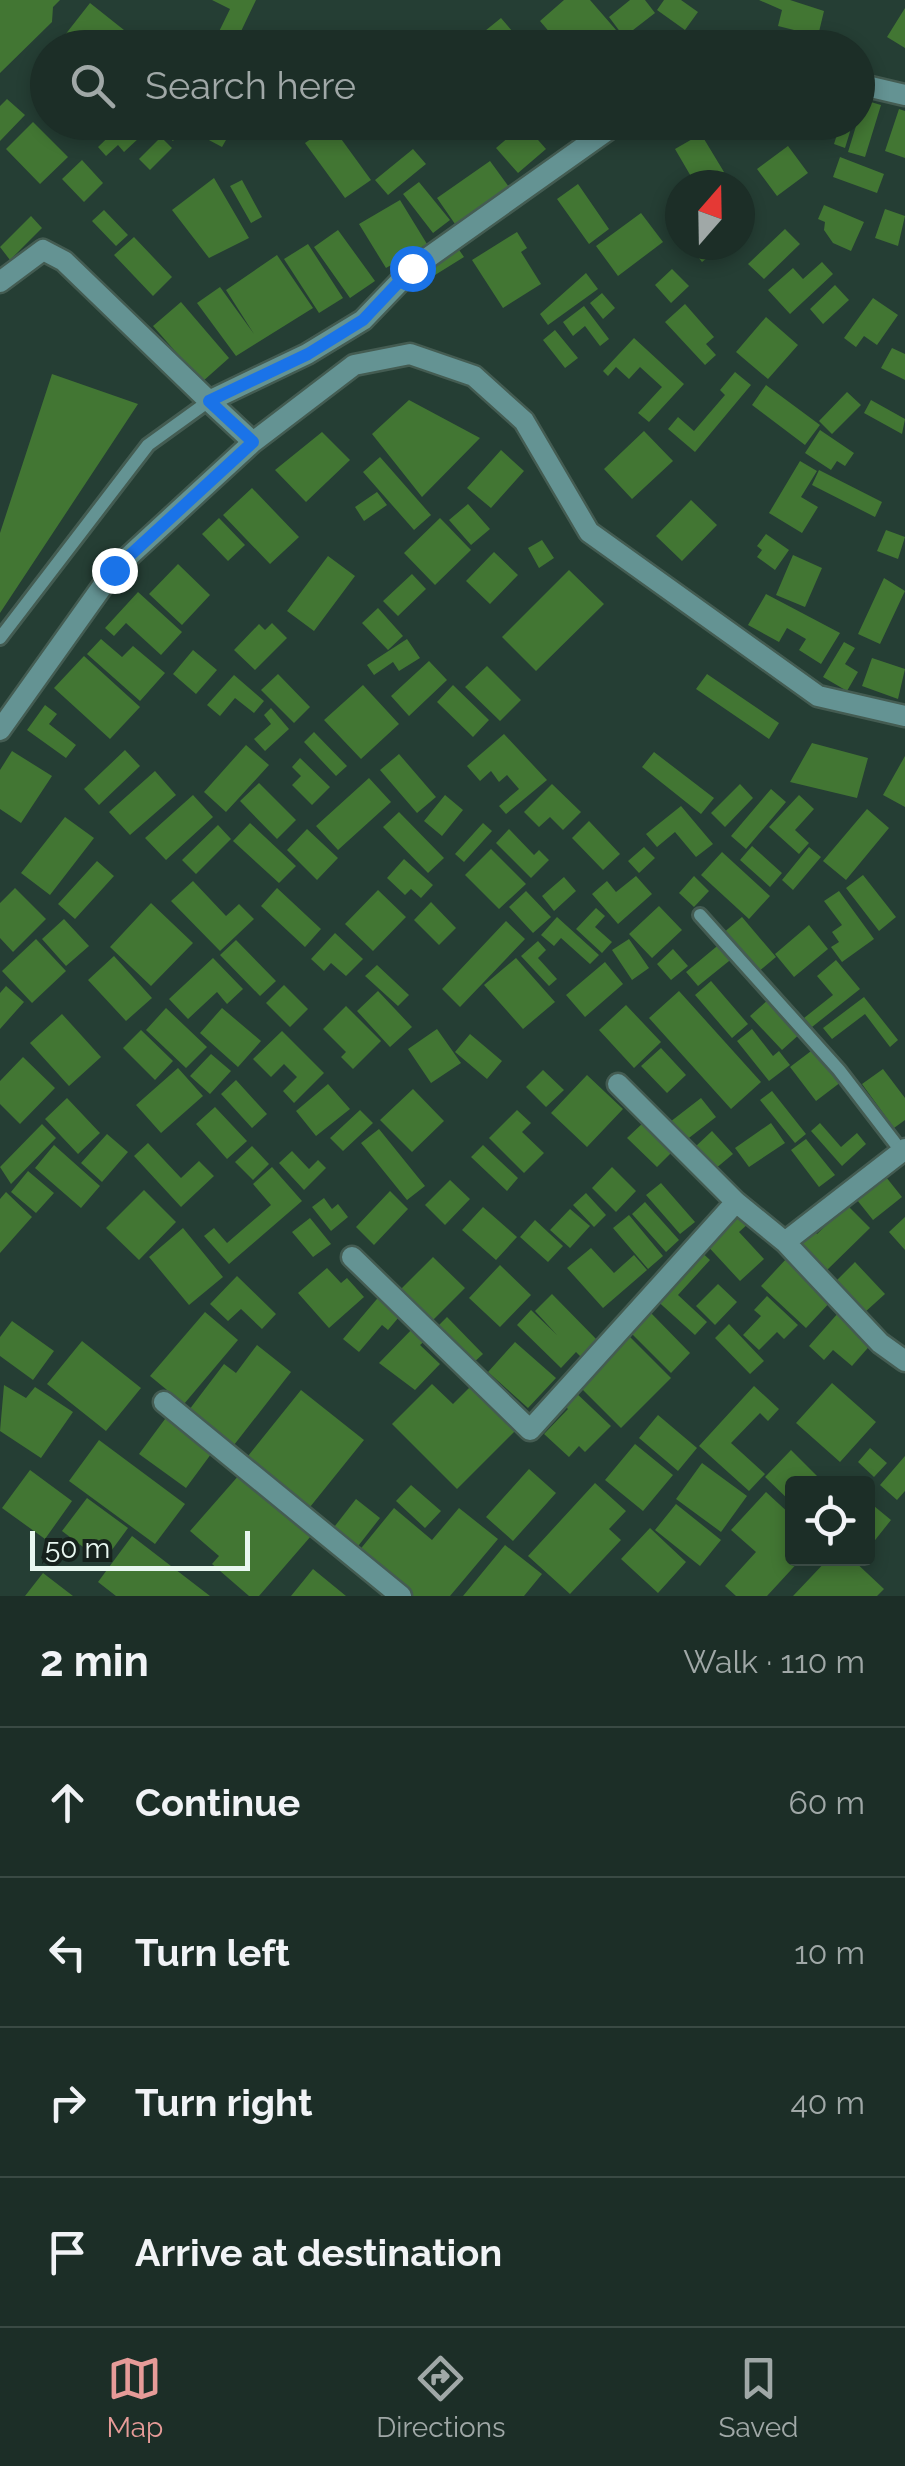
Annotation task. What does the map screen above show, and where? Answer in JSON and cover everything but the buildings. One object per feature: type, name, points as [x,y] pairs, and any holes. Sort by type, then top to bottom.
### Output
[{"type":"street","points":[[875,88],[905,95]]},
{"type":"street","points":[[209,401],[308,354],[363,320],[412,268],[593,140]]},
{"type":"street","points":[[0,282],[43,250],[64,260],[253,442]]},
{"type":"street","points":[[0,730],[114,570],[253,442],[354,365],[410,354],[474,376],[524,420],[589,532],[818,696],[905,716]]},
{"type":"street","points":[[618,1084],[736,1202],[785,1242],[880,1343],[905,1361]]},
{"type":"street","points":[[785,1242],[903,1150]]},
{"type":"street","points":[[352,1256],[530,1430],[736,1202]]},
{"type":"street","points":[[164,1402],[401,1596]]},
{"type":"lane","points":[[0,638],[148,444],[209,401]]},
{"type":"lane","points":[[700,914],[839,1070],[903,1150]]},
{"type":"route","points":[[114,570],[253,442],[209,401],[308,354],[363,320],[412,268]]}]
